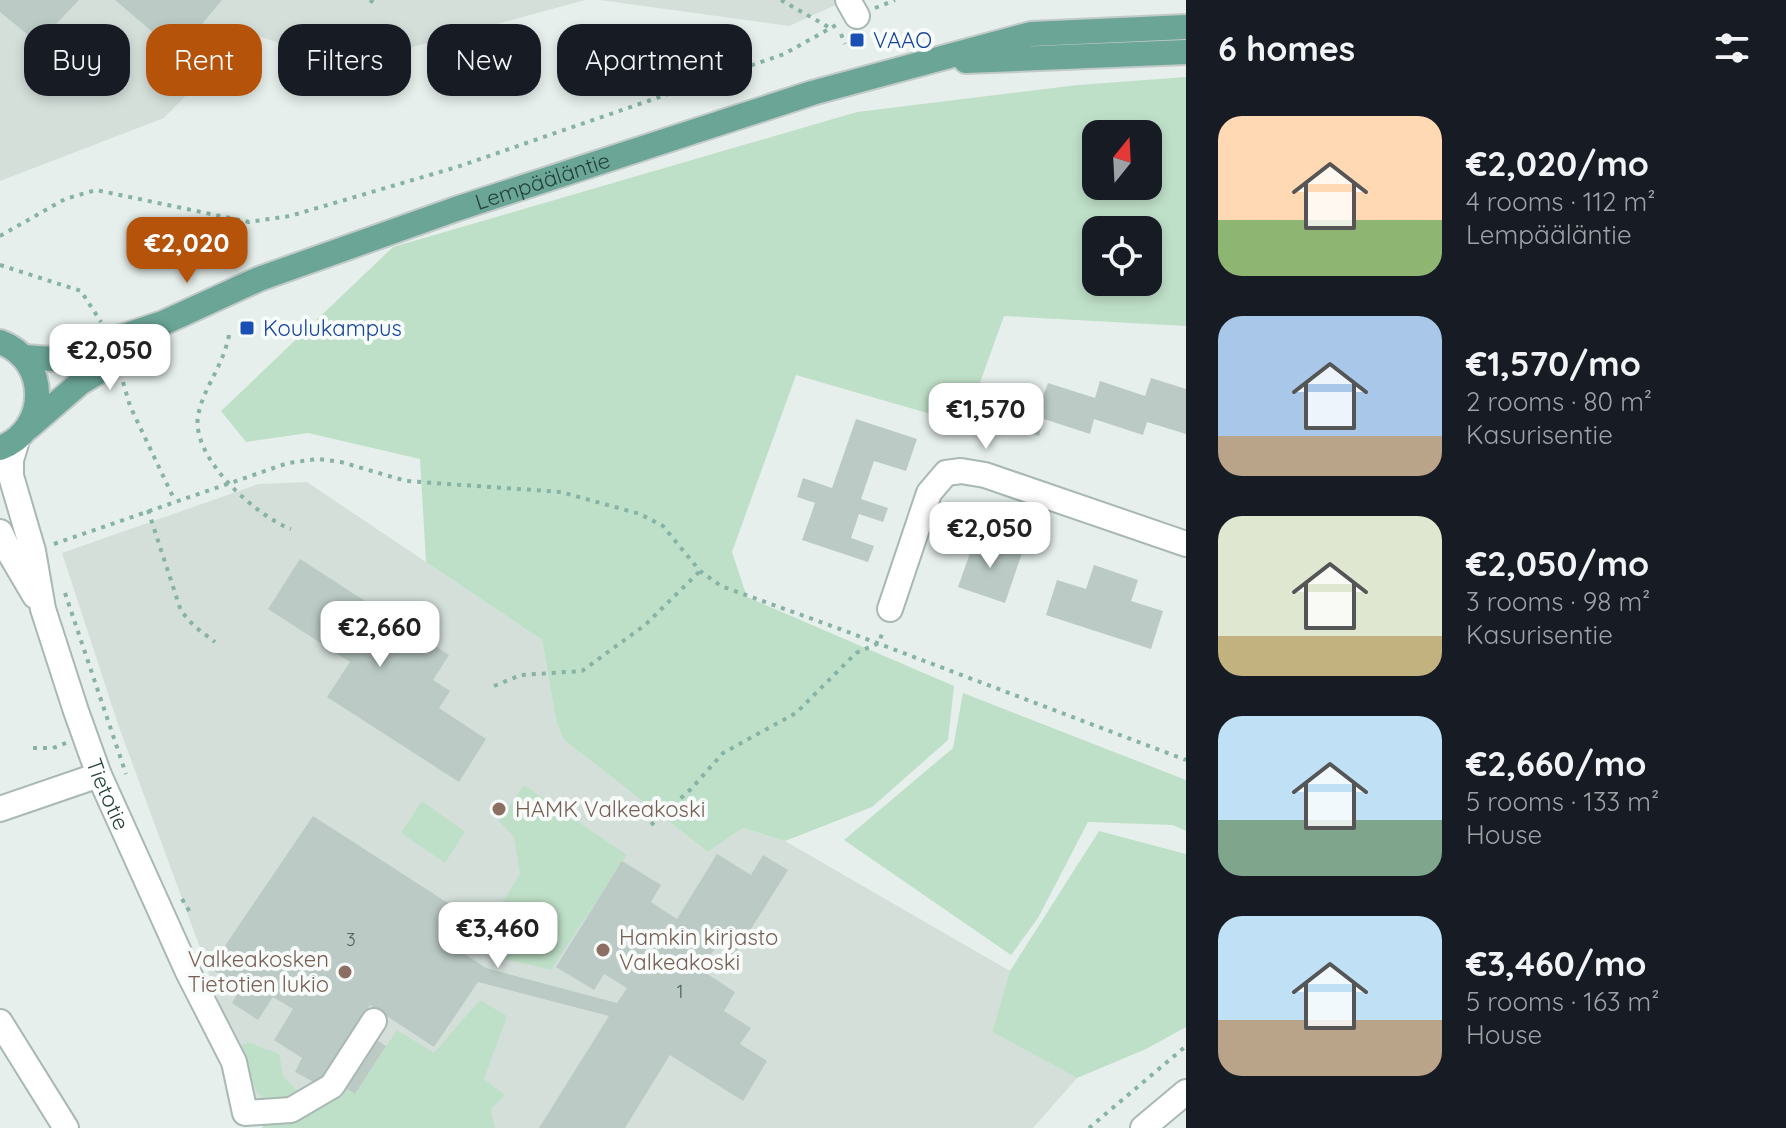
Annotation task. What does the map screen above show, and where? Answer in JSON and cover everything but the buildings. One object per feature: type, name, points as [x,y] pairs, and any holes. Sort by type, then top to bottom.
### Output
[{"type":"main road","name":"Lempääläntie","points":[[24,357],[67,360],[86,355],[118,338],[163,323],[259,279],[456,209],[812,93],[1031,34],[1186,27]]},
{"type":"main road","name":"Lempääläntie","points":[[932,62],[1186,52]]},
{"type":"main road","name":"Lempääläntie","points":[[15,439],[80,383],[126,355],[163,323]]},
{"type":"main road","points":[[0,342],[24,357],[32,370],[38,393],[36,412],[15,439]]},
{"type":"street","name":"Tietotie","points":[[15,439],[11,476],[33,551],[43,609],[99,775],[188,972],[234,1062],[242,1120]]},
{"type":"street","points":[[890,609],[929,493],[946,473],[961,471],[985,475],[1186,544]]},
{"type":"street","name":"Tietotie","points":[[0,532],[43,609]]},
{"type":"street","points":[[0,809],[99,775]]},
{"type":"street","points":[[242,1120],[291,1110],[332,1086],[374,1021]]},
{"type":"street","points":[[0,1022],[66,1128]]},
{"type":"street","points":[[1143,1128],[1186,1092]]},
{"type":"path","points":[[781,0],[830,28]]},
{"type":"path","points":[[0,236],[65,199],[96,190],[249,222],[290,216],[457,167],[784,54],[830,28],[852,8],[895,0]]},
{"type":"path","points":[[0,265],[81,291],[105,327]]},
{"type":"path","points":[[229,335],[226,355],[201,402],[198,434],[204,449],[228,483],[271,521],[291,529]]},
{"type":"path","points":[[121,373],[127,399],[175,501]]},
{"type":"path","points":[[33,551],[288,463],[318,459],[341,462],[406,481],[561,492],[640,514],[663,526],[700,571],[734,592],[879,643],[1186,760]]},
{"type":"path","points":[[148,510],[181,611],[215,642]]},
{"type":"path","points":[[494,686],[521,675],[582,671],[645,625],[700,571]]},
{"type":"path","points":[[64,588],[130,784]]},
{"type":"path","points":[[651,825],[691,789],[723,753],[796,713],[856,653],[879,643]]},
{"type":"path","points":[[178,890],[191,914]]},
{"type":"path","points":[[1089,1128],[1186,1046]]},
{"type":"shaded area","points":[[0,0],[585,0],[497,24],[427,24],[427,43],[411,47],[411,24],[278,24],[278,43],[262,37],[262,24],[146,24],[146,96],[185,96],[164,118],[0,181]]},
{"type":"shaded area","points":[[600,0],[847,0],[789,26]]},
{"type":"shaded area","name":"HAMK Valkeakoski","points":[[307,482],[542,640],[556,721],[564,740],[708,852],[743,828],[785,841],[1010,971],[992,1032],[1077,1078],[1033,1128],[268,1128],[259,1119],[119,727],[62,553],[259,484]]},
{"type":"green space","points":[[1186,77],[1186,326],[1004,316],[965,424],[796,375],[732,552],[747,597],[954,686],[948,740],[872,807],[785,841],[743,828],[708,852],[564,740],[556,721],[542,640],[426,562],[420,459],[308,433],[246,442],[221,411],[393,247],[857,112],[1078,85]]},
{"type":"green space","points":[[963,693],[1186,780],[1186,831],[1173,825],[1088,822],[1038,918],[1011,955],[844,840],[953,748]]},
{"type":"green space","points":[[524,785],[627,855],[551,970],[501,958],[480,937],[520,874],[514,837],[499,821]]},
{"type":"green space","points":[[422,801],[465,832],[445,863],[401,833]]},
{"type":"green space","points":[[1099,831],[1186,854],[1186,1027],[1146,1049],[1077,1078],[992,1032],[1010,971]]},
{"type":"green space","points":[[480,1000],[507,1016],[484,1079],[505,1095],[491,1109],[495,1128],[262,1128],[266,1123],[308,1115],[341,1085],[355,1094],[397,1030],[434,1053]]},
{"type":"green space","points":[[248,1042],[279,1054],[283,1076],[301,1095],[287,1102],[267,1102],[256,1091],[242,1045]]},
{"type":"place","name":"VAAO","points":[[857,40]]},
{"type":"place","name":"Koulukampus","points":[[247,328]]},
{"type":"place","name":"HAMK Valkeakoski","points":[[499,809]]},
{"type":"place","name":"Hamkin kirjasto Valkeakoski","points":[[603,950]]},
{"type":"place","name":"Valkeakosken Tietotien lukio","points":[[345,972]]}]
